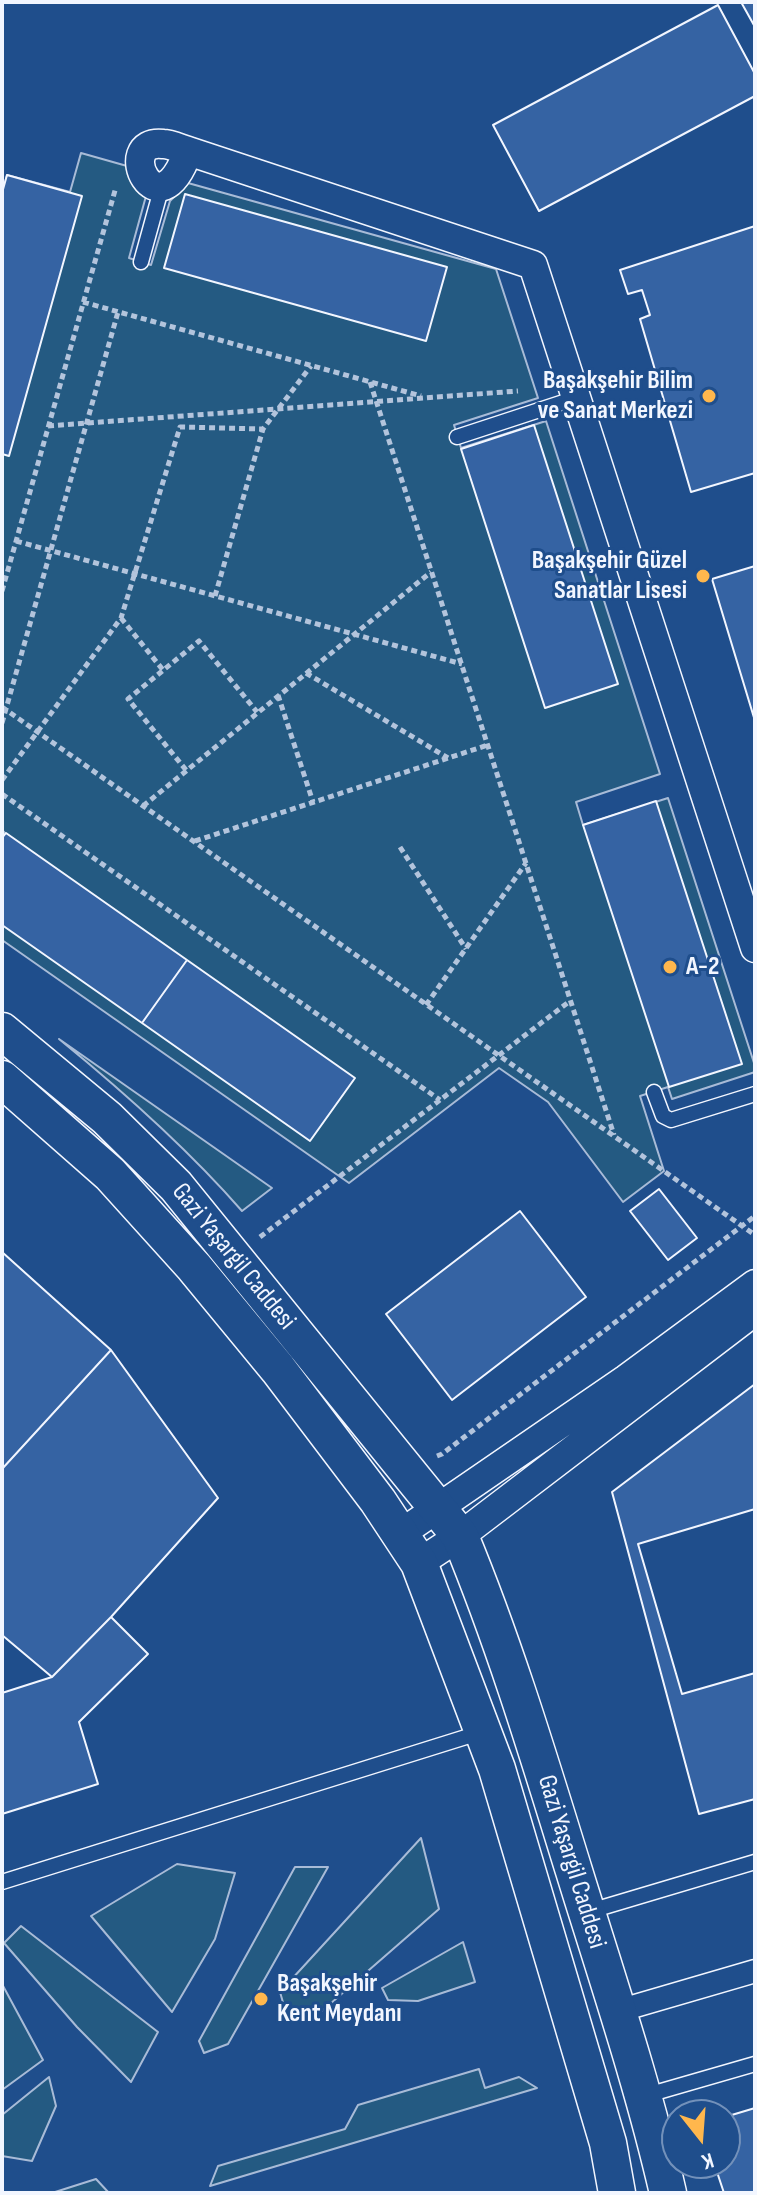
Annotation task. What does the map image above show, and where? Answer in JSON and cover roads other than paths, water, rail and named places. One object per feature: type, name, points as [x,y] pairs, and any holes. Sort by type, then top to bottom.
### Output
[{"type":"street","points":[[188,151],[176,180],[152,180],[140,159],[148,148],[163,143],[188,151],[533,265],[755,948]]},
{"type":"street","name":"Gazi Yaşargil Caddesi","points":[[2,1031],[107,1118],[176,1186],[344,1396],[450,1522],[483,1592],[509,1667],[644,2096],[668,2193]]},
{"type":"street","name":"Gazi Yaşargil Caddesi","points":[[2,1079],[110,1174],[194,1267],[278,1369],[410,1548],[497,1769],[608,2143],[617,2193]]},
{"type":"street","points":[[450,1522],[626,1379],[755,1284]]},
{"type":"street","points":[[410,1548],[755,1311]]},
{"type":"street","points":[[618,2011],[755,1971]]},
{"type":"street","points":[[598,2109],[644,2096]]},
{"type":"lane","points":[[141,262],[152,180]]},
{"type":"lane","points":[[457,437],[575,393]]},
{"type":"lane","points":[[654,1092],[663,1116],[671,1120],[755,1094]]},
{"type":"lane","points":[[2,1882],[482,1732]]},
{"type":"lane","points":[[587,1912],[755,1862]]},
{"type":"lane","points":[[644,2096],[755,2064]]},
{"type":"place","name":"Başakşehir Bilim ve Sanat Merkezi","points":[[709,396]]},
{"type":"place","name":"Başakşehir Güzel Sanatlar Lisesi","points":[[703,576]]},
{"type":"place","name":"A-2","points":[[670,967]]},
{"type":"place","name":"Başakşehir Kent Meydanı","points":[[261,1999]]}]
